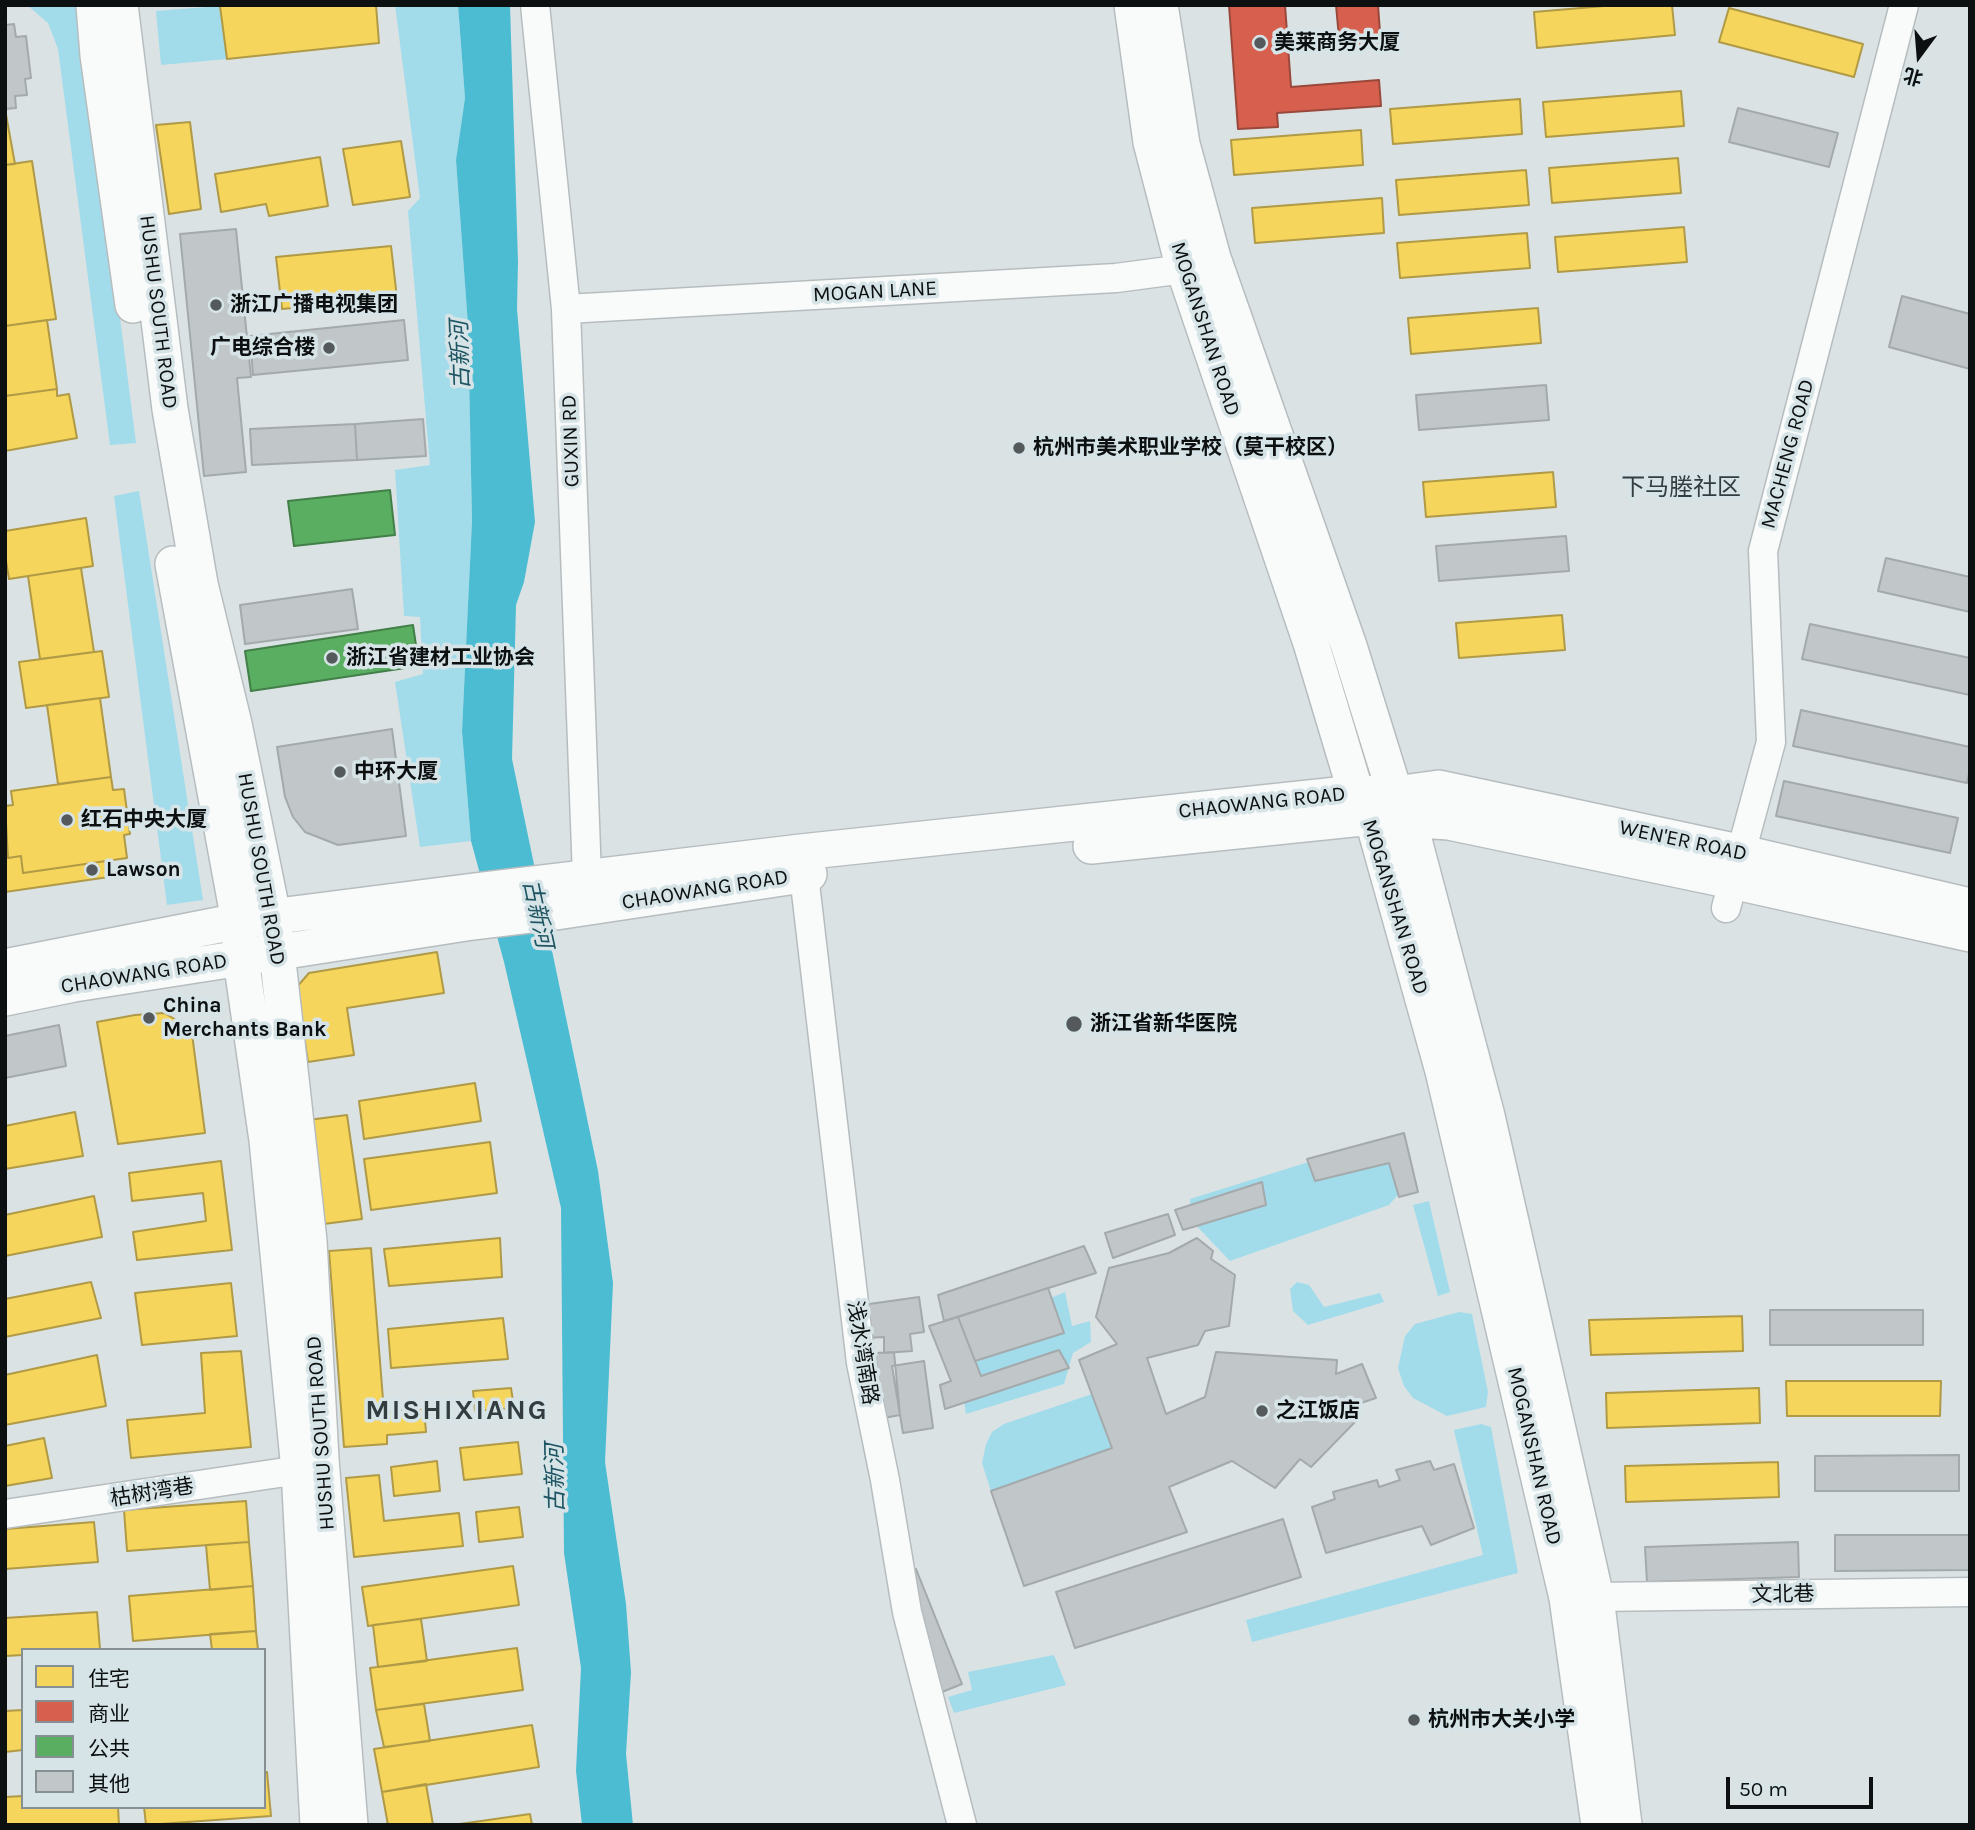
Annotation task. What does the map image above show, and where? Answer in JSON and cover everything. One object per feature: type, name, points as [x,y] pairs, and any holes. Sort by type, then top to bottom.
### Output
[{"type":"main road","name":"HUSHU SOUTH ROAD","points":[[94,5],[98,55],[156,472],[239,921],[241,959],[267,1140],[299,1470],[318,1825]]},
{"type":"main road","name":"HUSHU SOUTH ROAD","points":[[120,5],[170,409],[200,584],[234,724],[273,916],[309,1241],[321,1459],[350,1825]]},
{"type":"main road","name":"MOGANSHAN ROAD","points":[[1132,5],[1151,142],[1184,269],[1311,643],[1383,806],[1487,1116],[1596,1597],[1624,1825]]},
{"type":"main road","name":"MOGANSHAN ROAD","points":[[1160,5],[1182,144],[1213,258],[1349,646],[1443,1071],[1567,1598],[1599,1825]]},
{"type":"main road","name":"CHAOWANG ROAD","points":[[5,967],[273,916],[480,906],[552,897],[804,875],[1383,806]]},
{"type":"main road","name":"CHAOWANG ROAD","points":[[552,897],[587,877],[801,852],[1383,806]]},
{"type":"main road","name":"WEN'ER ROAD","points":[[1383,806],[1733,880],[1970,934]]},
{"type":"main road","name":"WEN'ER ROAD","points":[[1733,880],[1970,906]]},
{"type":"main road","name":"CHAOWANG ROAD","points":[[5,998],[74,984],[276,953],[480,906]]},
{"type":"street","name":"GUXIN RD","points":[[535,5],[566,309],[587,877]]},
{"type":"street","name":"MACHENG ROAD","points":[[1733,880],[1771,742],[1763,551],[1904,5]]},
{"type":"street","name":"MOGAN LANE","points":[[566,309],[1116,278],[1184,269]]},
{"type":"street","name":"浅水湾南路","points":[[804,875],[861,1363],[885,1480],[907,1612],[962,1825]]},
{"type":"street","name":"枯树湾巷","points":[[5,1514],[299,1470]]},
{"type":"street","name":"文北巷","points":[[1596,1597],[1970,1592]]},
{"type":"shaded area","points":[[27,5],[80,5],[136,443],[110,445],[58,49],[48,23]]},
{"type":"shaded area","points":[[395,5],[458,5],[465,98],[456,160],[468,325],[472,521],[462,731],[471,841],[420,847],[395,682],[423,674],[420,617],[404,616],[395,470],[430,465],[408,211],[420,198]]},
{"type":"shaded area","points":[[220,6],[227,59],[161,65],[156,11]]},
{"type":"shaded area","points":[[139,491],[203,900],[167,905],[114,496]]},
{"type":"shaded area","points":[[1389,1137],[1403,1189],[1389,1205],[1230,1261],[1191,1220],[1190,1199]]},
{"type":"shaded area","points":[[1429,1201],[1450,1292],[1438,1296],[1413,1205]]},
{"type":"shaded area","points":[[1297,1282],[1309,1285],[1324,1307],[1380,1293],[1384,1302],[1308,1325],[1293,1311],[1290,1289]]},
{"type":"shaded area","points":[[1065,1292],[1072,1326],[1090,1321],[1091,1342],[1073,1353],[1064,1384],[966,1414],[957,1358],[1044,1301]]},
{"type":"shaded area","points":[[1459,1312],[1472,1314],[1488,1392],[1486,1407],[1447,1416],[1413,1398],[1404,1386],[1398,1368],[1405,1336],[1415,1324]]},
{"type":"shaded area","points":[[1092,1394],[1112,1448],[991,1491],[982,1463],[992,1432],[1004,1424]]},
{"type":"shaded area","points":[[1481,1424],[1491,1427],[1518,1573],[1252,1642],[1246,1620],[1483,1555],[1454,1430]]},
{"type":"shaded area","points":[[1054,1655],[1066,1685],[954,1713],[948,1697],[972,1690],[968,1672]]},
{"type":"water","name":"古新河","points":[[458,5],[510,5],[517,309],[535,522],[524,582],[516,605],[512,759],[598,1171],[613,1283],[605,1462],[626,1604],[631,1672],[626,1754],[633,1825],[582,1825],[576,1771],[581,1668],[564,1553],[561,1208],[504,962],[471,841],[462,731],[472,521],[468,325],[456,160],[465,98]]},
{"type":"building: 住宅","points":[[376,5],[379,43],[227,59],[220,6]]},
{"type":"building: 住宅","points":[[1616,5],[1672,5],[1675,35],[1537,48],[1534,12]]},
{"type":"building: 住宅","points":[[1729,8],[1863,44],[1854,77],[1719,42]]},
{"type":"building: 住宅","points":[[1681,91],[1684,126],[1546,137],[1543,102]]},
{"type":"building: 住宅","points":[[1520,99],[1522,134],[1393,144],[1390,109]]},
{"type":"building: 住宅","points":[[5,109],[15,164],[5,165]]},
{"type":"building: 住宅","points":[[190,122],[201,209],[169,214],[156,125]]},
{"type":"building: 住宅","points":[[1361,130],[1363,165],[1234,175],[1231,140]]},
{"type":"building: 住宅","points":[[401,141],[410,197],[353,205],[343,149]]},
{"type":"building: 住宅","points":[[320,157],[328,206],[269,216],[266,204],[221,212],[215,174]]},
{"type":"building: 住宅","points":[[1678,158],[1681,193],[1552,203],[1549,168]]},
{"type":"building: 住宅","points":[[32,161],[56,319],[5,326],[5,165]]},
{"type":"building: 住宅","points":[[1526,170],[1529,205],[1399,215],[1396,180]]},
{"type":"building: 住宅","points":[[1382,198],[1384,233],[1255,243],[1252,208]]},
{"type":"building: 住宅","points":[[1684,227],[1687,262],[1558,272],[1555,237]]},
{"type":"building: 住宅","points":[[1527,233],[1530,268],[1400,278],[1397,243]]},
{"type":"building: 住宅","points":[[391,246],[397,298],[282,309],[276,257]]},
{"type":"building: 住宅","points":[[1538,308],[1541,343],[1411,354],[1408,318]]},
{"type":"building: 住宅","points":[[47,320],[57,389],[5,396],[5,326]]},
{"type":"building: 住宅","points":[[57,389],[57,396],[69,394],[77,438],[5,451],[5,396]]},
{"type":"building: 住宅","points":[[1553,472],[1556,507],[1426,517],[1423,482]]},
{"type":"building: 住宅","points":[[86,518],[93,566],[9,579],[5,531]]},
{"type":"building: 住宅","points":[[81,568],[94,652],[40,659],[28,576]]},
{"type":"building: 住宅","points":[[1562,615],[1565,650],[1459,658],[1456,623]]},
{"type":"building: 住宅","points":[[102,651],[109,697],[26,708],[19,662]]},
{"type":"building: 住宅","points":[[100,698],[111,777],[58,784],[47,705]]},
{"type":"building: 住宅","name":"红石中央大厦","points":[[111,777],[113,790],[124,789],[130,834],[124,835],[127,858],[23,873],[21,856],[8,858],[5,806],[13,805],[11,791]]},
{"type":"building: 住宅","points":[[5,839],[8,858],[21,856],[23,873],[106,861],[109,877],[5,892]]},
{"type":"building: 住宅","points":[[437,952],[444,993],[347,1008],[354,1055],[308,1062],[296,988],[309,973]]},
{"type":"building: 住宅","points":[[164,1013],[180,1022],[192,1034],[205,1133],[118,1144],[97,1022]]},
{"type":"building: 住宅","points":[[475,1083],[481,1121],[364,1139],[359,1101]]},
{"type":"building: 住宅","points":[[75,1112],[83,1156],[5,1169],[5,1126]]},
{"type":"building: 住宅","points":[[347,1115],[362,1219],[324,1224],[308,1120]]},
{"type":"building: 住宅","points":[[490,1142],[497,1193],[371,1210],[364,1159]]},
{"type":"building: 住宅","points":[[221,1161],[232,1250],[137,1260],[133,1232],[206,1221],[203,1193],[132,1201],[129,1173]]},
{"type":"building: 住宅","points":[[94,1196],[102,1237],[5,1256],[5,1215]]},
{"type":"building: 住宅","points":[[500,1238],[502,1277],[389,1286],[384,1249]]},
{"type":"building: 住宅","points":[[371,1248],[384,1412],[424,1409],[426,1432],[387,1435],[387,1444],[344,1447],[329,1251]]},
{"type":"building: 住宅","points":[[91,1282],[101,1318],[5,1337],[5,1299]]},
{"type":"building: 住宅","points":[[231,1283],[237,1336],[142,1345],[135,1293]]},
{"type":"building: 住宅","points":[[1742,1316],[1743,1351],[1591,1355],[1589,1320]]},
{"type":"building: 住宅","points":[[503,1318],[508,1359],[391,1368],[388,1329]]},
{"type":"building: 住宅","points":[[241,1351],[251,1447],[131,1458],[127,1420],[205,1413],[201,1353]]},
{"type":"building: 住宅","points":[[97,1355],[106,1406],[5,1425],[5,1375]]},
{"type":"building: 住宅","points":[[1786,1381],[1941,1381],[1940,1416],[1787,1416]]},
{"type":"building: 住宅","points":[[511,1388],[514,1408],[475,1411],[473,1391]]},
{"type":"building: 住宅","points":[[1759,1388],[1760,1423],[1607,1428],[1606,1393]]},
{"type":"building: 住宅","points":[[44,1438],[52,1478],[5,1486],[5,1446]]},
{"type":"building: 住宅","points":[[518,1442],[522,1474],[464,1480],[460,1448]]},
{"type":"building: 住宅","points":[[437,1461],[440,1491],[394,1496],[391,1467]]},
{"type":"building: 住宅","points":[[1778,1462],[1779,1497],[1626,1502],[1625,1466]]},
{"type":"building: 住宅","points":[[379,1475],[384,1521],[459,1513],[463,1546],[354,1557],[346,1478]]},
{"type":"building: 住宅","points":[[246,1501],[249,1542],[127,1551],[124,1510]]},
{"type":"building: 住宅","points":[[519,1507],[523,1537],[479,1542],[476,1512]]},
{"type":"building: 住宅","points":[[94,1522],[98,1562],[5,1569],[5,1529]]},
{"type":"building: 住宅","points":[[249,1542],[253,1586],[210,1590],[206,1545]]},
{"type":"building: 住宅","points":[[513,1566],[519,1605],[368,1626],[362,1587]]},
{"type":"building: 住宅","points":[[253,1586],[256,1631],[133,1641],[129,1596]]},
{"type":"building: 住宅","points":[[97,1612],[100,1648],[21,1648],[21,1655],[5,1656],[5,1618]]},
{"type":"building: 住宅","points":[[421,1619],[427,1661],[378,1667],[373,1625]]},
{"type":"building: 住宅","points":[[256,1631],[258,1648],[212,1648],[210,1634]]},
{"type":"building: 住宅","points":[[517,1648],[523,1690],[376,1710],[370,1668]]},
{"type":"building: 住宅","points":[[424,1704],[430,1741],[384,1747],[376,1710]]},
{"type":"building: 住宅","points":[[21,1710],[21,1750],[5,1752],[5,1711]]},
{"type":"building: 住宅","points":[[532,1725],[539,1767],[382,1792],[374,1749]]},
{"type":"building: 住宅","points":[[267,1772],[271,1816],[146,1825],[144,1809],[266,1809]]},
{"type":"building: 住宅","points":[[426,1784],[433,1825],[388,1825],[382,1792]]},
{"type":"building: 住宅","points":[[21,1796],[21,1809],[118,1809],[119,1825],[5,1825],[5,1797]]},
{"type":"building: 住宅","points":[[530,1814],[532,1825],[453,1825]]},
{"type":"building: 商业","name":"美莱商务大厦","points":[[1229,5],[1285,5],[1291,87],[1379,80],[1381,106],[1277,113],[1278,127],[1238,129]]},
{"type":"building: 商业","name":"美莱商务大厦","points":[[1336,5],[1378,5],[1381,46],[1340,49]]},
{"type":"building: 公共","points":[[390,490],[395,535],[294,546],[288,501]]},
{"type":"building: 公共","name":"浙江省建材工业协会","points":[[413,625],[419,666],[251,691],[245,651]]},
{"type":"building: 其他","points":[[14,24],[16,37],[26,36],[31,78],[25,79],[27,95],[15,96],[16,108],[5,109],[5,25]]},
{"type":"building: 其他","points":[[1738,108],[1838,133],[1829,167],[1729,142]]},
{"type":"building: 其他","name":"浙江广播电视集团","points":[[236,229],[251,377],[237,378],[246,472],[204,476],[180,234]]},
{"type":"building: 其他","points":[[1902,296],[1970,314],[1970,369],[1889,347]]},
{"type":"building: 其他","name":"广电综合楼","points":[[404,320],[408,360],[253,375],[250,336]]},
{"type":"building: 其他","points":[[1546,385],[1549,420],[1419,430],[1416,395]]},
{"type":"building: 其他","points":[[423,419],[426,456],[357,460],[355,424]]},
{"type":"building: 其他","points":[[355,424],[357,460],[252,465],[250,429]]},
{"type":"building: 其他","points":[[1566,536],[1569,571],[1439,581],[1436,546]]},
{"type":"building: 其他","points":[[1886,558],[1970,577],[1970,612],[1878,591]]},
{"type":"building: 其他","points":[[352,589],[358,629],[245,644],[240,605]]},
{"type":"building: 其他","points":[[1810,624],[1970,658],[1970,695],[1802,659]]},
{"type":"building: 其他","points":[[1801,710],[1970,747],[1967,783],[1793,746]]},
{"type":"building: 其他","name":"中环大厦","points":[[392,729],[406,836],[338,845],[305,832],[293,817],[285,797],[277,747]]},
{"type":"building: 其他","points":[[1784,781],[1958,818],[1950,853],[1776,816]]},
{"type":"building: 其他","points":[[59,1025],[66,1066],[5,1078],[5,1036]]},
{"type":"building: 其他","points":[[1404,1133],[1418,1192],[1399,1197],[1389,1163],[1315,1181],[1307,1159]]},
{"type":"building: 其他","points":[[1262,1182],[1266,1205],[1183,1230],[1175,1210]]},
{"type":"building: 其他","points":[[1168,1214],[1175,1235],[1113,1258],[1105,1233]]},
{"type":"building: 其他","name":"之江饭店","points":[[1197,1238],[1213,1251],[1211,1259],[1235,1275],[1229,1326],[1205,1331],[1198,1345],[1147,1358],[1166,1414],[1205,1397],[1216,1352],[1337,1360],[1336,1374],[1362,1364],[1376,1398],[1349,1407],[1355,1422],[1311,1467],[1300,1459],[1275,1488],[1232,1461],[1169,1487],[1187,1532],[1024,1586],[991,1491],[1112,1448],[1079,1360],[1117,1344],[1096,1317],[1109,1268],[1169,1253]]},
{"type":"building: 其他","points":[[1084,1246],[1096,1273],[944,1321],[938,1295]]},
{"type":"building: 其他","points":[[1048,1288],[1064,1333],[975,1361],[958,1317]]},
{"type":"building: 其他","points":[[919,1297],[924,1332],[910,1334],[912,1351],[884,1353],[884,1337],[867,1338],[862,1305]]},
{"type":"building: 其他","points":[[1770,1310],[1923,1310],[1923,1345],[1770,1345]]},
{"type":"building: 其他","points":[[958,1317],[981,1376],[1059,1350],[1069,1368],[945,1409],[940,1385],[951,1381],[929,1326]]},
{"type":"building: 其他","points":[[894,1352],[900,1415],[884,1418],[875,1353]]},
{"type":"building: 其他","points":[[924,1361],[933,1428],[903,1433],[892,1366]]},
{"type":"building: 其他","points":[[1959,1455],[1959,1491],[1815,1491],[1815,1456]]},
{"type":"building: 其他","points":[[1430,1461],[1434,1470],[1454,1464],[1474,1528],[1431,1545],[1422,1526],[1326,1553],[1312,1507],[1335,1499],[1333,1492],[1377,1480],[1379,1487],[1400,1480],[1396,1470]]},
{"type":"building: 其他","points":[[1283,1519],[1301,1577],[1075,1648],[1056,1592]]},
{"type":"building: 其他","points":[[1835,1535],[1970,1535],[1970,1570],[1835,1571]]},
{"type":"building: 其他","points":[[1798,1542],[1799,1577],[1647,1582],[1645,1547]]},
{"type":"building: 其他","points":[[916,1569],[962,1684],[942,1692],[920,1636],[908,1571]]},
{"type":"place","name":"美莱商务大厦","points":[[1260,43]]},
{"type":"place","name":"浙江广播电视集团","points":[[216,305]]},
{"type":"place","name":"广电综合楼","points":[[329,348]]},
{"type":"place","name":"杭州市美术职业学校（莫干校区）","points":[[1019,448]]},
{"type":"place","name":"浙江省建材工业协会","points":[[332,658]]},
{"type":"place","name":"中环大厦","points":[[340,772]]},
{"type":"place","name":"红石中央大厦","points":[[67,820]]},
{"type":"place","name":"Lawson","points":[[92,870]]},
{"type":"place","name":"China Merchants Bank","points":[[149,1018]]},
{"type":"place","name":"浙江省新华医院","points":[[1074,1024]]},
{"type":"place","name":"之江饭店","points":[[1262,1411]]},
{"type":"place","name":"杭州市大关小学","points":[[1414,1720]]},
{"type":"district","name":"下马塍社区","points":[[1681,488]]},
{"type":"district","name":"MISHIXIANG","points":[[457,1411]]}]
